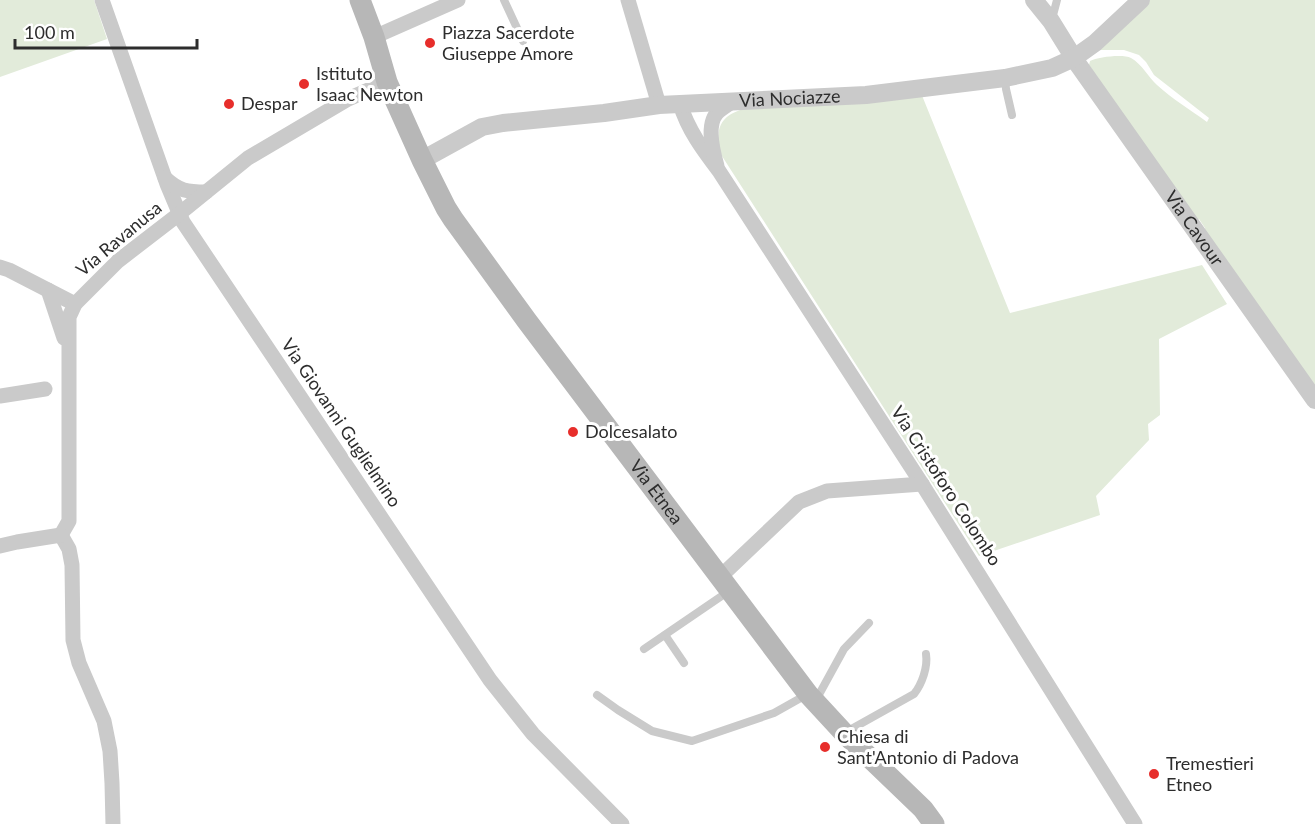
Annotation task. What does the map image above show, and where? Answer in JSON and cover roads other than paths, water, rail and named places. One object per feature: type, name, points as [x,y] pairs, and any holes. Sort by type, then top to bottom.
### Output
[{"type":"main road","name":"Via Etnea","points":[[360,0],[387,82],[422,160],[453,219],[811,698],[923,809],[934,824]]},
{"type":"street","name":"Via Giovanni Guglielmino","points":[[102,0],[164,178],[179,214],[201,250],[490,680],[532,734],[622,824]]},
{"type":"street","points":[[374,37],[458,0]]},
{"type":"street","points":[[628,0],[659,105]]},
{"type":"street","points":[[1034,0],[1051,21],[1074,58]]},
{"type":"street","points":[[1034,0],[1063,54],[1074,58]]},
{"type":"street","name":"Via Nociazze","points":[[422,160],[482,127],[503,123],[659,105],[680,104],[711,108],[734,101],[866,95],[1005,78],[1052,68],[1074,58],[1095,43],[1141,0]]},
{"type":"street","name":"Via Cavour","points":[[1074,58],[1315,400]]},
{"type":"street","name":"Via Ravanusa","points":[[61,535],[69,521],[69,318],[75,304],[118,261],[248,158],[348,99],[387,82]]},
{"type":"street","points":[[680,104],[688,127],[719,171]]},
{"type":"street","points":[[711,108],[713,152],[719,171]]},
{"type":"street","name":"Via Cristoforo Colombo","points":[[719,171],[922,484],[979,565],[1136,824]]},
{"type":"street","points":[[164,178],[186,192],[206,192]]},
{"type":"street","points":[[0,267],[75,304]]},
{"type":"street","points":[[48,290],[69,352]]},
{"type":"street","points":[[0,396],[45,389]]},
{"type":"street","points":[[725,584],[799,502],[827,491],[922,484]]},
{"type":"street","points":[[0,546],[61,535],[69,549],[72,565],[73,640],[86,682],[105,721],[110,750],[113,824]]},
{"type":"lane","points":[[504,0],[523,40]]},
{"type":"lane","points":[[1051,21],[1057,0]]},
{"type":"lane","points":[[1005,78],[1012,115]]},
{"type":"lane","points":[[644,650],[725,584]]},
{"type":"lane","points":[[597,695],[651,730],[692,741],[811,698],[844,649],[869,623]]},
{"type":"lane","points":[[665,635],[684,663]]},
{"type":"lane","points":[[844,733],[914,694],[919,688],[928,663],[926,654]]},
{"type":"place","name":"Piazza Sacerdote Giuseppe Amore","points":[[430,43]]},
{"type":"place","name":"Istituto Isaac Newton","points":[[304,84]]},
{"type":"place","name":"Despar","points":[[229,104]]},
{"type":"place","name":"Dolcesalato","points":[[573,432]]},
{"type":"place","name":"Chiesa di Sant'Antonio di Padova","points":[[825,747]]},
{"type":"place","name":"Tremestieri Etneo","points":[[1154,774]]}]
